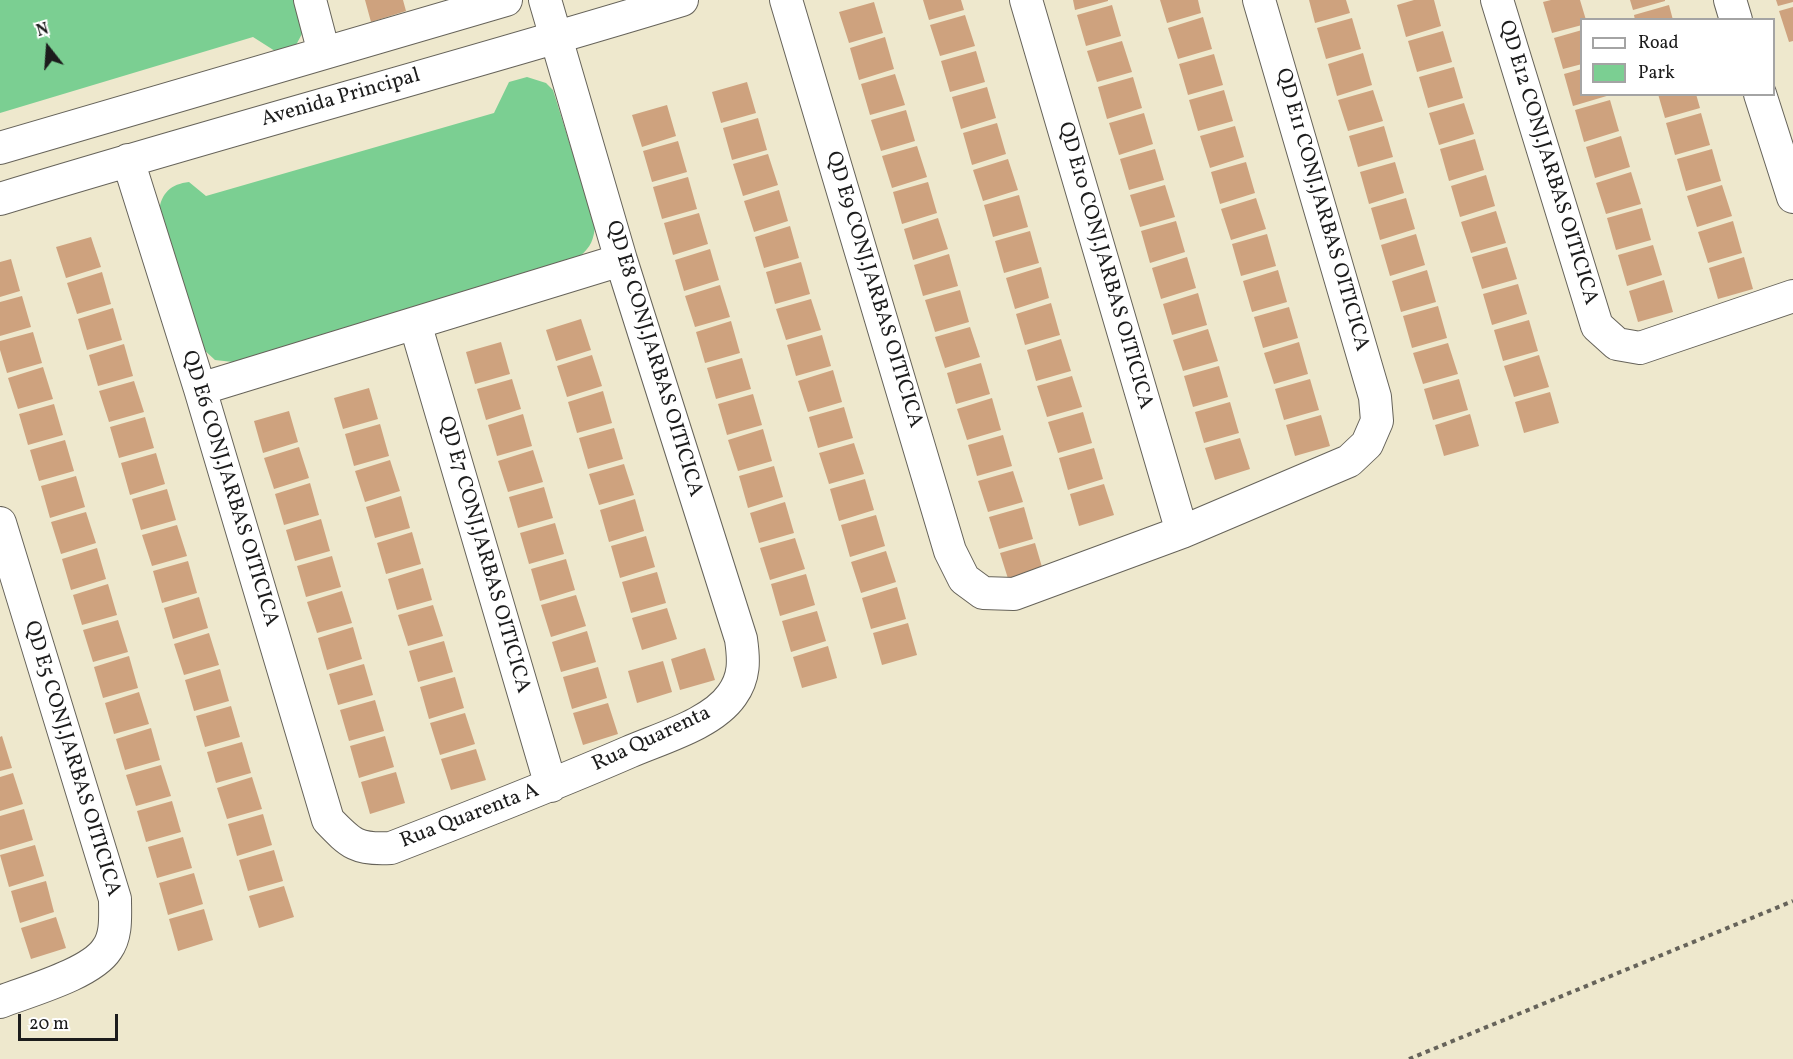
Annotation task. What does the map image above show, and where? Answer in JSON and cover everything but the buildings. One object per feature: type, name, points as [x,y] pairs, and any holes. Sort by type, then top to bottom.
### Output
[{"type":"street","points":[[310,0],[324,52]]},
{"type":"street","points":[[0,148],[506,0]]},
{"type":"street","name":"QD E8 CONJ.JARBAS OITICICA","points":[[545,0],[621,260],[741,639],[745,664],[741,679]]},
{"type":"street","name":"Avenida Principal","points":[[0,199],[682,0]]},
{"type":"street","name":"QD E9 CONJ.JARBAS OITICICA","points":[[786,0],[950,551],[964,579],[983,593],[1014,594],[1182,532]]},
{"type":"street","name":"QD E10 CONJ.JARBAS OITICICA","points":[[1026,0],[1182,532]]},
{"type":"street","name":"QD E11 CONJ.JARBAS OITICICA","points":[[1182,532],[1349,461],[1367,444],[1377,421],[1375,397],[1259,0]]},
{"type":"street","name":"QD E12 CONJ.JARBAS OITICICA","points":[[1497,0],[1597,326],[1617,344],[1640,348],[1793,296]]},
{"type":"street","points":[[1730,0],[1735,18]]},
{"type":"street","points":[[1761,96],[1793,197]]},
{"type":"street","name":"QD E6 CONJ.JARBAS OITICICA","points":[[128,160],[200,389],[328,820]]},
{"type":"street","points":[[200,389],[621,260]]},
{"type":"street","name":"QD E7 CONJ.JARBAS OITICICA","points":[[415,323],[552,786]]},
{"type":"street","name":"QD E5 CONJ.JARBAS OITICICA","points":[[0,523],[115,899],[115,931],[107,949],[88,968],[0,1002]]},
{"type":"street","name":"Rua Quarenta","points":[[552,786],[710,717],[731,697],[741,679]]},
{"type":"street","name":"Rua Quarenta A","points":[[328,820],[348,841],[369,849],[391,848],[552,786]]},
{"type":"path","points":[[1409,1059],[1793,901]]},
{"type":"green space","points":[[0,0],[296,0],[303,32],[296,45],[282,51],[275,51],[253,37],[0,113]]},
{"type":"green space","points":[[527,77],[546,83],[553,90],[595,225],[591,242],[580,256],[233,362],[215,360],[201,347],[159,211],[162,199],[168,190],[189,182],[206,196],[494,113],[509,82]]}]
